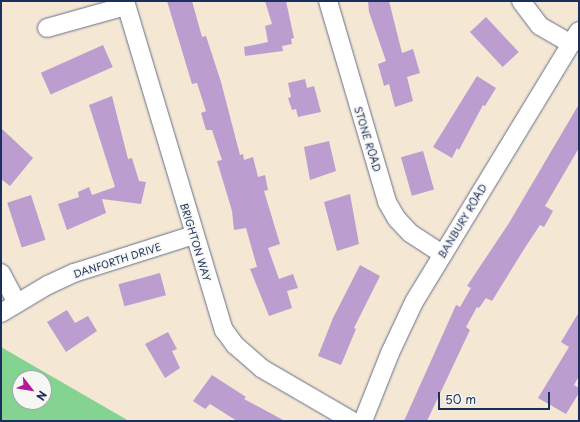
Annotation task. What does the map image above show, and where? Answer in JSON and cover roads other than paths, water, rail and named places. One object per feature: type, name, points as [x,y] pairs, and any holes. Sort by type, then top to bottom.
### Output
[{"type":"street","name":"STONE ROAD","points":[[328,1],[387,202],[397,220],[410,233],[442,254]]},
{"type":"street","points":[[520,1],[540,26],[575,37]]},
{"type":"street","points":[[47,28],[126,4]]},
{"type":"street","name":"BRIGHTON WAY","points":[[126,4],[217,313],[234,345],[261,368],[352,421]]},
{"type":"street","name":"BANBURY ROAD","points":[[363,421],[408,314],[442,254],[575,37]]},
{"type":"street","name":"DANFORTH DRIVE","points":[[1,313],[48,285],[100,263],[194,235]]},
{"type":"street","points":[[1,272],[17,303]]}]
